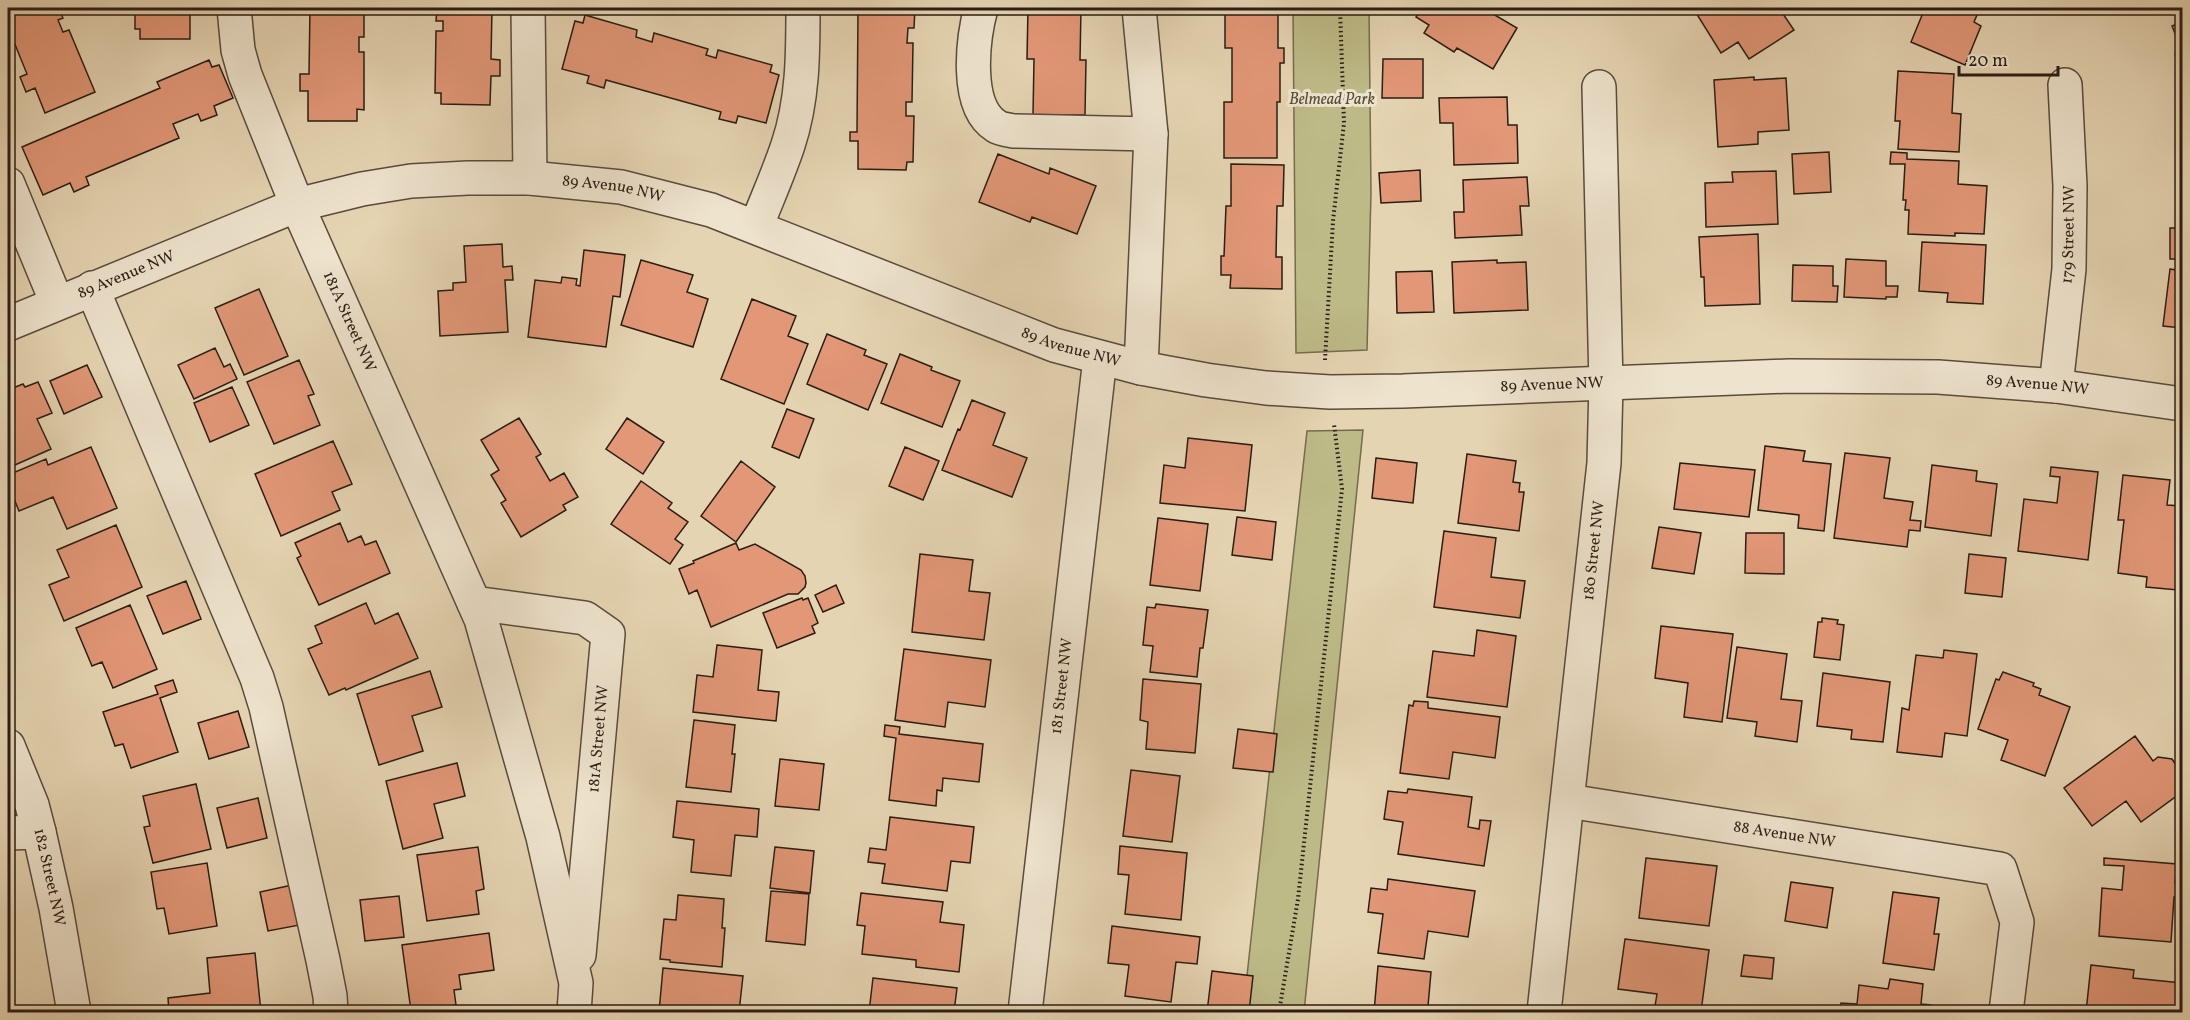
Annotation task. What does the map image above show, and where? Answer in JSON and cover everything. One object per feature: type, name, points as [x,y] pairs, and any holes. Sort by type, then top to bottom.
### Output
[{"type":"street","name":"181A Street NW","points":[[234,8],[238,51],[245,75],[297,205],[481,619],[528,780],[575,998]]},
{"type":"street","points":[[528,8],[530,178]]},
{"type":"street","points":[[756,227],[789,143],[804,58],[803,8]]},
{"type":"street","points":[[981,8],[976,25],[973,84],[981,110],[996,126],[1014,131],[1150,134]]},
{"type":"street","points":[[1139,8],[1150,134],[1141,368]]},
{"type":"street","name":"179 Street NW","points":[[2056,386],[2069,269],[2070,186],[2066,84]]},
{"type":"street","name":"180 Street NW","points":[[1544,1012],[1604,463],[1606,384],[1599,87]]},
{"type":"street","name":"89 Avenue NW","points":[[8,324],[297,205],[363,189],[411,181],[530,178],[621,187],[711,210],[1012,330],[1100,358],[1141,368],[1256,387],[1330,392],[1403,391],[1864,375],[1938,377],[2056,386],[2182,404]]},
{"type":"street","points":[[8,184],[57,303]]},
{"type":"street","points":[[92,288],[257,678],[266,707],[323,960],[330,996],[330,1012]]},
{"type":"street","name":"181 Street NW","points":[[1025,1012],[1100,358]]},
{"type":"street","name":"181A Street NW","points":[[474,603],[585,618],[608,634],[575,998]]},
{"type":"street","name":"182 Street NW","points":[[8,746],[32,805],[23,833],[56,908],[74,1012]]},
{"type":"street","name":"88 Avenue NW","points":[[1568,801],[2000,869],[2017,922],[2006,1012]]},
{"type":"path","points":[[1325,359],[1333,221],[1344,123],[1340,8]]},
{"type":"path","points":[[1279,1012],[1298,899],[1341,489],[1334,424]]},
{"type":"green space","name":"Belmead Park","points":[[1293,8],[1369,8],[1371,192],[1367,350],[1296,353]]},
{"type":"green space","points":[[1363,430],[1304,1012],[1243,1012],[1307,431]]},
{"type":"building","points":[[8,8],[58,8],[63,18],[58,20],[63,32],[69,30],[95,92],[45,113],[35,88],[26,92],[20,77],[27,74],[8,27]]},
{"type":"building","points":[[135,8],[198,8],[190,9],[190,39],[140,39],[140,29],[135,29]]},
{"type":"building","points":[[310,8],[364,8],[364,37],[359,37],[359,52],[364,52],[364,110],[357,109],[357,121],[308,121],[308,91],[300,91],[300,74],[309,74]]},
{"type":"building","points":[[437,8],[492,8],[491,59],[500,60],[500,76],[491,76],[490,105],[441,104],[441,93],[435,93],[436,31],[443,31],[443,21],[436,21]]},
{"type":"building","points":[[858,8],[915,8],[914,28],[908,28],[907,43],[913,43],[912,102],[906,102],[906,116],[914,116],[913,162],[907,162],[906,170],[858,169],[858,141],[850,141],[850,132],[857,132]]},
{"type":"building","points":[[1028,8],[1081,8],[1080,60],[1086,60],[1085,115],[1033,115],[1034,59],[1027,59]]},
{"type":"building","points":[[1225,8],[1278,8],[1278,48],[1284,48],[1284,63],[1280,63],[1280,102],[1277,102],[1277,158],[1224,158],[1224,102],[1232,102],[1232,48],[1225,48]]},
{"type":"building","points":[[1422,8],[1483,8],[1517,28],[1493,69],[1457,48],[1454,52],[1424,33],[1429,25],[1416,17]]},
{"type":"building","points":[[1693,8],[1779,8],[1794,30],[1749,59],[1738,42],[1721,53]]},
{"type":"building","points":[[1925,8],[1980,8],[1974,22],[1981,26],[1965,65],[1911,42]]},
{"type":"building","points":[[585,15],[637,30],[636,37],[652,42],[654,33],[708,49],[706,55],[716,58],[718,50],[772,65],[770,72],[779,75],[766,123],[738,116],[736,123],[719,119],[721,112],[606,80],[604,88],[587,83],[589,76],[562,69],[575,21],[583,23]]},
{"type":"building","points":[[2182,22],[2182,51],[2172,26]]},
{"type":"building","points":[[2182,51],[2182,74],[2175,54]]},
{"type":"building","points":[[1383,59],[1423,59],[1423,98],[1382,98]]},
{"type":"building","points":[[209,60],[212,67],[219,65],[233,98],[214,106],[217,115],[201,121],[198,114],[173,124],[179,138],[86,177],[89,185],[74,192],[70,183],[43,195],[22,147],[160,88],[157,82]]},
{"type":"building","points":[[1898,71],[1954,74],[1952,113],[1961,114],[1959,152],[1898,149],[1900,121],[1895,121]]},
{"type":"building","points":[[1754,77],[1754,80],[1786,78],[1789,130],[1758,132],[1758,144],[1718,147],[1714,80]]},
{"type":"building","points":[[1507,97],[1508,125],[1517,125],[1518,163],[1454,165],[1453,123],[1440,123],[1439,98]]},
{"type":"building","points":[[2180,142],[2182,142],[2182,187],[2179,187]]},
{"type":"building","points":[[1829,152],[1831,192],[1794,194],[1792,154]]},
{"type":"building","points":[[1891,152],[1907,153],[1907,159],[1959,161],[1958,184],[1987,186],[1984,234],[1955,233],[1955,236],[1908,234],[1909,210],[1905,210],[1906,200],[1903,200],[1905,164],[1890,164]]},
{"type":"building","points":[[998,154],[1049,174],[1050,168],[1096,186],[1077,234],[1032,217],[1030,222],[979,202]]},
{"type":"building","points":[[1231,164],[1284,165],[1283,206],[1277,206],[1276,257],[1282,257],[1282,289],[1230,288],[1231,275],[1221,275],[1226,206],[1231,206]]},
{"type":"building","points":[[1420,170],[1421,201],[1381,203],[1379,173]]},
{"type":"building","points":[[1776,171],[1778,224],[1706,227],[1705,183],[1733,182],[1732,172]]},
{"type":"building","points":[[1527,177],[1529,206],[1520,206],[1522,235],[1455,238],[1454,212],[1464,212],[1463,180]]},
{"type":"building","points":[[2177,203],[2182,203],[2182,259],[2170,259],[2170,228],[2177,228]]},
{"type":"building","points":[[1758,234],[1760,304],[1705,306],[1699,237]]},
{"type":"building","points":[[1922,242],[1986,245],[1983,304],[1947,302],[1948,293],[1919,291]]},
{"type":"building","points":[[502,244],[503,267],[512,266],[513,280],[505,280],[508,332],[440,336],[438,291],[453,290],[453,283],[466,282],[464,246]]},
{"type":"building","points":[[584,250],[625,255],[620,297],[613,296],[606,347],[528,337],[535,280],[561,283],[562,277],[577,279],[576,285],[580,286]]},
{"type":"building","points":[[1846,259],[1886,261],[1886,286],[1898,286],[1897,297],[1886,297],[1886,299],[1844,297]]},
{"type":"building","points":[[641,260],[693,275],[687,292],[708,299],[693,347],[621,325]]},
{"type":"building","points":[[1497,260],[1497,263],[1526,262],[1528,310],[1454,313],[1452,262]]},
{"type":"building","points":[[1793,265],[1833,266],[1833,286],[1838,286],[1837,302],[1792,301]]},
{"type":"building","points":[[2170,269],[2182,271],[2182,328],[2163,326]]},
{"type":"building","points":[[1432,271],[1434,312],[1397,313],[1396,272]]},
{"type":"building","points":[[259,289],[288,356],[244,375],[215,308]]},
{"type":"building","points":[[752,299],[796,316],[788,336],[808,344],[784,404],[721,379]]},
{"type":"building","points":[[827,334],[866,350],[864,355],[887,364],[868,410],[807,384]]},
{"type":"building","points":[[215,348],[224,367],[230,364],[237,379],[194,399],[178,365]]},
{"type":"building","points":[[900,354],[932,367],[931,370],[960,381],[942,427],[881,403]]},
{"type":"building","points":[[299,360],[314,394],[308,396],[320,425],[274,444],[247,382]]},
{"type":"building","points":[[87,365],[102,397],[64,414],[50,381]]},
{"type":"building","points":[[38,382],[52,413],[37,419],[51,449],[8,468],[8,390],[23,384],[25,387]]},
{"type":"building","points":[[232,387],[249,425],[210,442],[194,403]]},
{"type":"building","points":[[972,400],[1005,413],[993,445],[1027,458],[1012,497],[942,470]]},
{"type":"building","points":[[787,409],[814,419],[799,458],[772,447]]},
{"type":"building","points":[[519,418],[541,454],[536,457],[550,481],[564,473],[578,497],[563,505],[566,510],[521,537],[501,503],[506,500],[491,475],[499,470],[481,440]]},
{"type":"building","points":[[627,418],[664,442],[643,474],[606,449]]},
{"type":"building","points":[[1188,438],[1252,445],[1245,511],[1160,503],[1164,465],[1185,468]]},
{"type":"building","points":[[333,441],[352,484],[332,492],[340,510],[281,536],[255,474]]},
{"type":"building","points":[[1765,446],[1805,451],[1803,461],[1831,464],[1824,531],[1798,528],[1799,515],[1758,510]]},
{"type":"building","points":[[91,447],[117,508],[67,529],[53,497],[19,511],[8,484],[8,475],[46,459],[48,465]]},
{"type":"building","points":[[905,447],[939,461],[923,500],[889,486]]},
{"type":"building","points":[[1845,453],[1890,458],[1884,498],[1913,502],[1910,520],[1921,521],[1920,531],[1909,530],[1907,547],[1834,538]]},
{"type":"building","points":[[1467,454],[1516,461],[1513,482],[1520,483],[1519,492],[1524,492],[1519,531],[1458,523]]},
{"type":"building","points":[[1376,458],[1417,463],[1413,503],[1372,498]]},
{"type":"building","points":[[741,461],[775,487],[736,542],[701,516]]},
{"type":"building","points":[[1680,463],[1755,470],[1749,517],[1674,509]]},
{"type":"building","points":[[1932,465],[1977,471],[1976,481],[1997,484],[1991,536],[1925,527]]},
{"type":"building","points":[[2051,467],[2098,472],[2088,560],[2018,551],[2024,499],[2057,503],[2060,477],[2050,476]]},
{"type":"building","points":[[2123,475],[2170,480],[2167,505],[2182,506],[2182,553],[2178,590],[2146,587],[2147,577],[2118,573],[2124,520],[2118,520]]},
{"type":"building","points":[[641,481],[672,503],[668,508],[688,522],[675,539],[683,545],[670,564],[611,524]]},
{"type":"building","points":[[1237,517],[1276,522],[1272,560],[1232,555]]},
{"type":"building","points":[[1158,518],[1208,524],[1200,591],[1150,585]]},
{"type":"building","points":[[340,523],[348,542],[361,536],[365,545],[376,541],[390,573],[319,605],[297,558],[301,556],[295,543]]},
{"type":"building","points":[[116,525],[142,587],[64,621],[49,585],[69,577],[57,550]]},
{"type":"building","points":[[1659,527],[1701,533],[1694,574],[1652,568]]},
{"type":"building","points":[[1444,531],[1496,538],[1491,577],[1525,581],[1520,618],[1434,607]]},
{"type":"building","points":[[1746,533],[1784,533],[1784,574],[1745,573]]},
{"type":"building","points":[[736,543],[739,550],[755,544],[801,570],[805,576],[805,587],[798,594],[788,594],[711,627],[697,590],[689,594],[679,569]]},
{"type":"building","points":[[920,554],[973,560],[969,591],[990,593],[984,640],[912,632]]},
{"type":"building","points":[[1969,554],[2006,558],[2002,597],[1965,593]]},
{"type":"building","points":[[186,581],[201,619],[163,634],[147,596]]},
{"type":"building","points":[[836,585],[844,603],[823,612],[815,595]]},
{"type":"building","points":[[802,598],[803,600],[808,598],[818,623],[812,626],[815,633],[777,648],[763,613]]},
{"type":"building","points":[[366,603],[375,624],[398,613],[418,658],[346,690],[345,688],[329,695],[308,649],[322,643],[315,626]]},
{"type":"building","points":[[1156,604],[1208,610],[1197,677],[1150,672],[1153,646],[1143,645],[1147,607],[1155,608]]},
{"type":"building","points":[[130,605],[157,669],[113,688],[102,662],[92,666],[76,628]]},
{"type":"building","points":[[1822,618],[1838,620],[1837,624],[1844,625],[1840,660],[1814,657],[1818,622],[1822,622]]},
{"type":"building","points":[[1661,626],[1733,634],[1722,722],[1684,717],[1688,683],[1655,678]]},
{"type":"building","points":[[1477,630],[1516,636],[1507,707],[1427,697],[1433,651],[1474,656]]},
{"type":"building","points":[[717,645],[762,650],[758,690],[779,692],[776,721],[693,712],[697,675],[713,677]]},
{"type":"building","points":[[1737,647],[1787,654],[1781,699],[1802,701],[1797,742],[1755,736],[1757,722],[1727,718]]},
{"type":"building","points":[[904,649],[991,660],[985,707],[948,702],[945,727],[895,720]]},
{"type":"building","points":[[1944,650],[1977,654],[1967,736],[1945,733],[1942,757],[1897,752],[1902,708],[1909,710],[1916,655],[1943,658]]},
{"type":"building","points":[[430,671],[442,707],[412,716],[423,751],[379,765],[357,694]]},
{"type":"building","points":[[2003,672],[2034,683],[2033,686],[2041,689],[2039,695],[2070,707],[2045,776],[2001,760],[2008,740],[1978,729],[1996,679],[1999,680]]},
{"type":"building","points":[[1823,673],[1890,682],[1883,742],[1851,739],[1852,730],[1817,726]]},
{"type":"building","points":[[1143,679],[1201,684],[1195,753],[1146,749],[1148,722],[1140,720]]},
{"type":"building","points":[[173,680],[177,692],[160,698],[178,752],[131,768],[123,744],[115,746],[103,712],[158,694],[155,686]]},
{"type":"building","points":[[1414,701],[1428,702],[1428,708],[1500,717],[1495,758],[1453,752],[1449,779],[1400,773],[1409,705],[1413,706]]},
{"type":"building","points":[[238,711],[249,747],[209,759],[198,723]]},
{"type":"building","points":[[694,720],[735,725],[731,792],[686,787]]},
{"type":"building","points":[[885,725],[900,727],[899,734],[983,744],[979,782],[943,778],[942,791],[937,790],[936,806],[889,800],[896,738],[884,736]]},
{"type":"building","points":[[1238,729],[1277,734],[1273,772],[1233,768]]},
{"type":"building","points":[[2135,736],[2153,761],[2158,757],[2172,759],[2182,774],[2182,792],[2141,822],[2126,801],[2092,826],[2064,788]]},
{"type":"building","points":[[780,759],[824,764],[819,810],[775,806]]},
{"type":"building","points":[[457,763],[465,796],[434,804],[443,838],[403,849],[386,781]]},
{"type":"building","points":[[1131,770],[1180,776],[1172,842],[1123,836]]},
{"type":"building","points":[[196,784],[211,849],[153,863],[144,827],[150,826],[143,796]]},
{"type":"building","points":[[1408,789],[1472,797],[1468,827],[1479,829],[1480,820],[1491,821],[1484,866],[1398,854],[1403,822],[1384,819],[1388,791],[1407,793]]},
{"type":"building","points":[[258,798],[267,838],[227,848],[217,808]]},
{"type":"building","points":[[677,801],[759,809],[757,837],[735,835],[731,876],[691,872],[694,840],[673,837]]},
{"type":"building","points":[[890,817],[974,827],[970,863],[951,861],[947,891],[882,883],[885,864],[868,862],[870,848],[886,850]]},
{"type":"building","points":[[1120,846],[1187,853],[1181,920],[1125,914],[1129,875],[1118,874]]},
{"type":"building","points":[[478,847],[484,889],[476,891],[479,914],[427,921],[417,855]]},
{"type":"building","points":[[775,847],[814,851],[810,893],[770,888]]},
{"type":"building","points":[[1646,858],[1717,866],[1709,926],[1639,918]]},
{"type":"building","points":[[2104,858],[2177,864],[2175,883],[2182,883],[2182,898],[2174,897],[2171,942],[2099,936],[2102,888],[2122,890],[2124,866],[2104,865]]},
{"type":"building","points":[[207,863],[217,926],[169,934],[164,908],[157,909],[151,872]]},
{"type":"building","points":[[1388,879],[1475,891],[1468,937],[1428,931],[1424,959],[1378,953],[1383,914],[1368,912],[1371,888],[1387,890]]},
{"type":"building","points":[[1791,882],[1833,888],[1827,928],[1785,921]]},
{"type":"building","points":[[297,884],[305,924],[268,931],[260,892]]},
{"type":"building","points":[[771,891],[809,894],[805,945],[766,941]]},
{"type":"building","points":[[1893,892],[1939,898],[1934,934],[1939,934],[1934,970],[1883,963]]},
{"type":"building","points":[[861,893],[943,902],[940,922],[964,925],[959,972],[916,967],[916,960],[862,954],[865,926],[857,925]]},
{"type":"building","points":[[678,895],[724,899],[722,928],[725,928],[722,967],[660,959],[664,919],[676,920]]},
{"type":"building","points":[[399,896],[404,937],[365,941],[360,900]]},
{"type":"building","points":[[1112,926],[1200,937],[1197,964],[1176,962],[1171,1002],[1125,996],[1129,965],[1108,963]]},
{"type":"building","points":[[489,933],[494,970],[459,975],[461,989],[454,990],[456,1005],[411,1011],[402,945]]},
{"type":"building","points":[[1625,939],[1709,950],[1701,1012],[1654,1012],[1657,994],[1618,989]]},
{"type":"building","points":[[255,953],[261,1012],[169,1012],[168,998],[210,993],[207,958]]},
{"type":"building","points":[[1744,955],[1774,958],[1772,979],[1741,976]]},
{"type":"building","points":[[2091,965],[2134,970],[2133,978],[2182,983],[2182,1012],[2086,1012]]},
{"type":"building","points":[[1378,966],[1431,972],[1428,1006],[1463,1010],[1463,1012],[1374,1012]]},
{"type":"building","points":[[663,968],[743,976],[739,1012],[659,1012]]},
{"type":"building","points":[[1212,971],[1253,976],[1249,1012],[1207,1012]]},
{"type":"building","points":[[873,978],[957,988],[954,1012],[869,1012]]},
{"type":"building","points":[[1890,979],[1923,984],[1921,1004],[1931,1005],[1931,1012],[1839,1012],[1841,1003],[1857,1004],[1859,985],[1888,989]]}]
